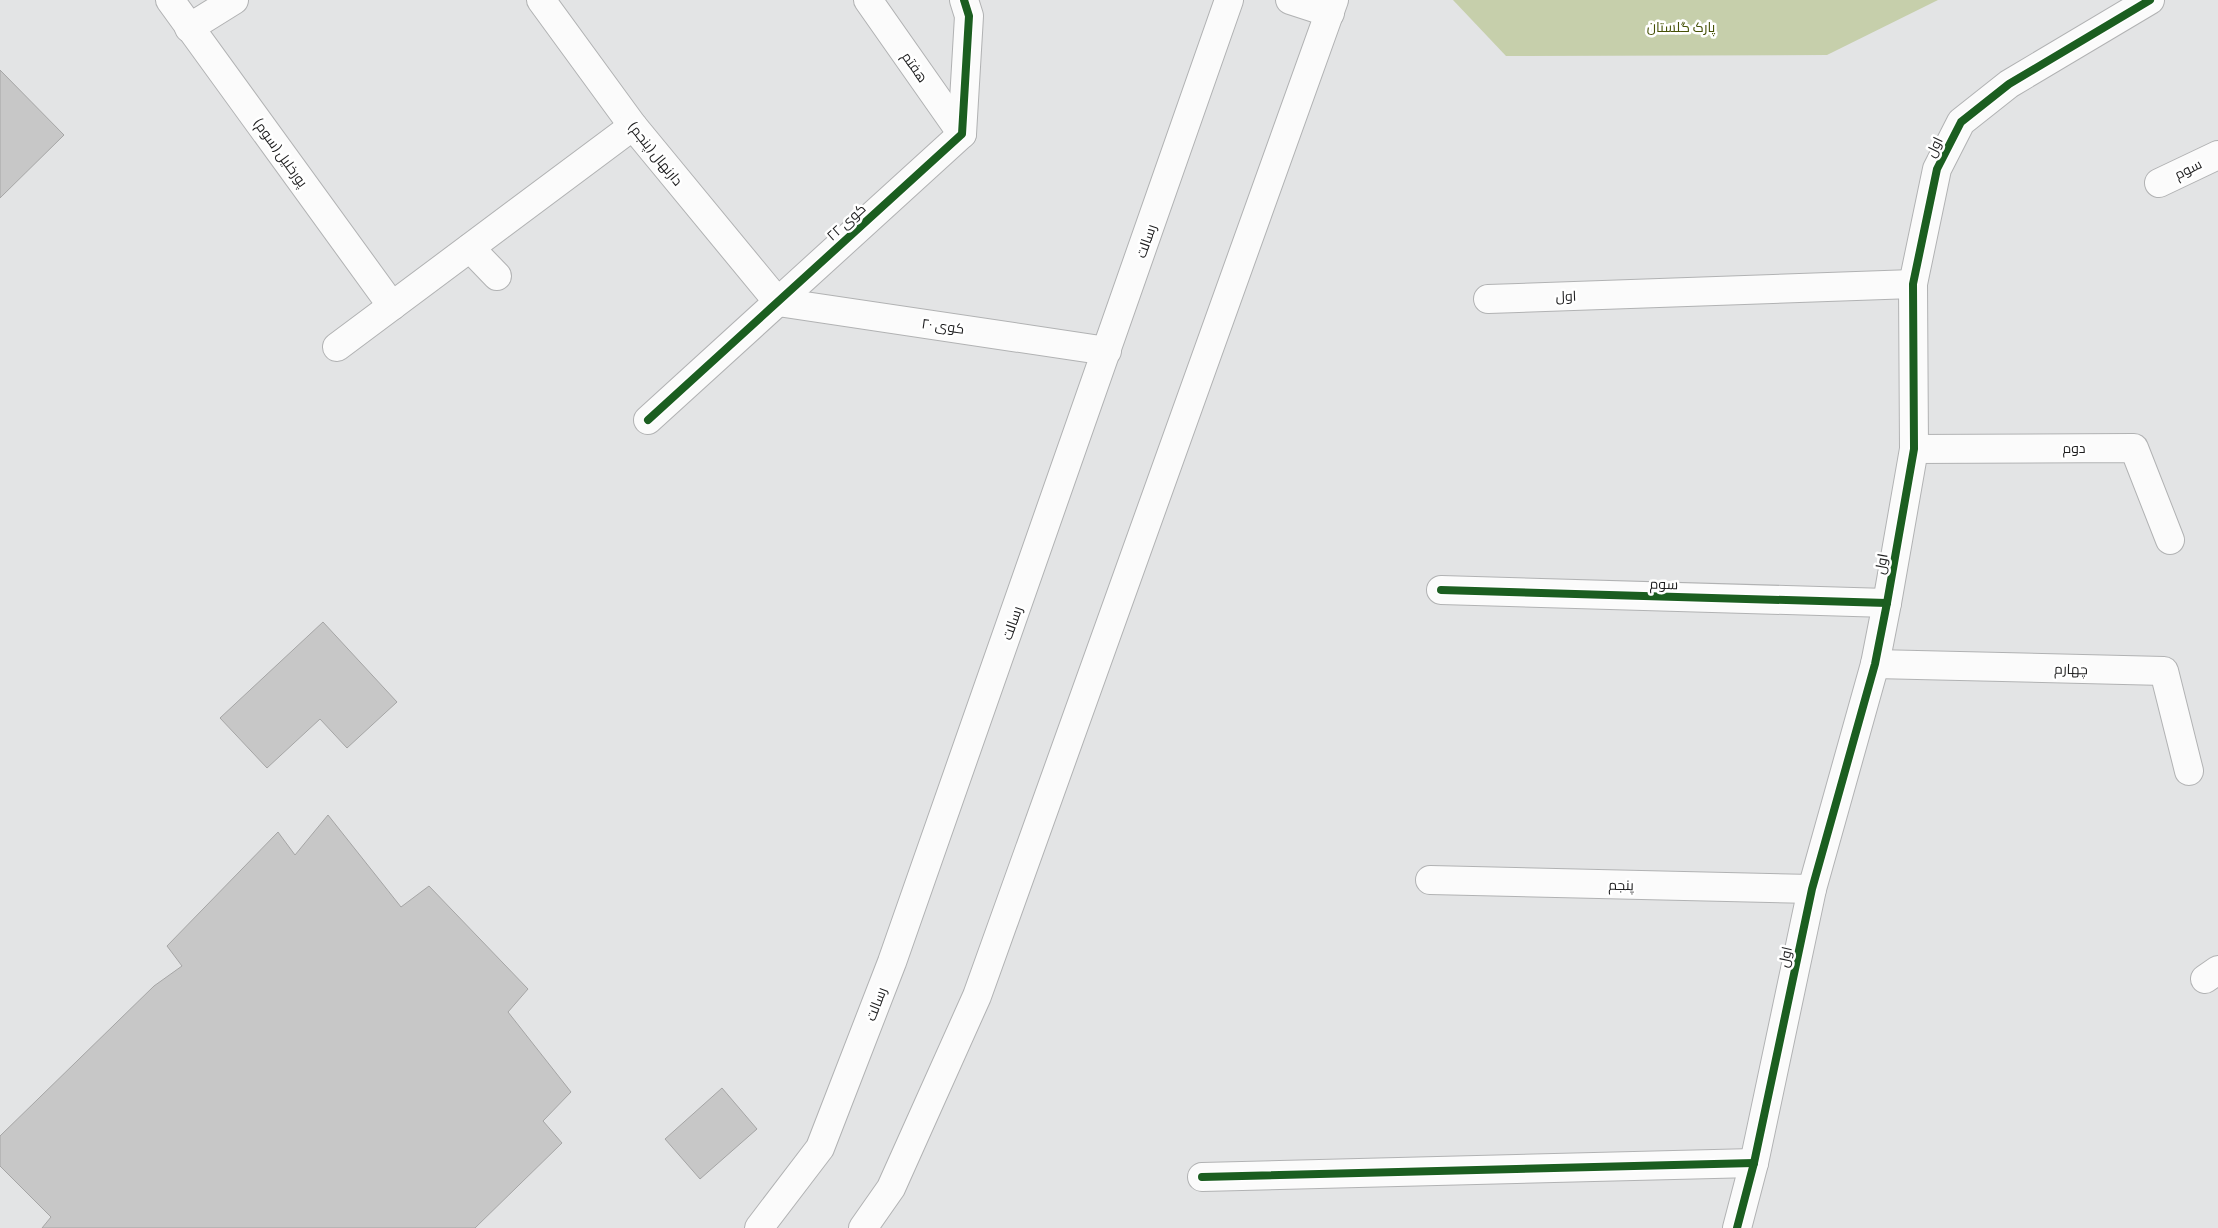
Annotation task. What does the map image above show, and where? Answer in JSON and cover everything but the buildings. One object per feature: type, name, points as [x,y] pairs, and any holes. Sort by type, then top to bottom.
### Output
[{"type":"street","name":"پورخلیل (سوم)","points":[[170,0],[392,306]]},
{"type":"street","points":[[189,28],[234,0]]},
{"type":"street","name":"دارنهال (پنجم)","points":[[541,0],[633,126],[778,302]]},
{"type":"street","name":"هفتم","points":[[868,0],[962,134]]},
{"type":"street","points":[[962,134],[969,16],[964,0]]},
{"type":"street","name":"رسالت","points":[[759,1228],[820,1148],[892,962],[1229,0]]},
{"type":"street","points":[[863,1228],[891,1188],[976,996],[1332,6],[1290,0]]},
{"type":"street","name":"اول","points":[[1737,1228],[1754,1163],[1812,890],[1875,664],[1887,602],[1914,449],[1913,284],[1938,169],[1961,122],[2009,84],[2150,0]]},
{"type":"street","points":[[337,347],[633,126]]},
{"type":"street","name":"کوی ۲۲","points":[[648,420],[962,134]]},
{"type":"street","name":"سوم","points":[[2159,183],[2218,155]]},
{"type":"street","points":[[470,248],[496,276]]},
{"type":"street","name":"اول","points":[[1488,299],[1913,284]]},
{"type":"street","name":"کوی ۲۰","points":[[778,302],[1107,351]]},
{"type":"street","name":"دوم","points":[[1914,449],[2134,448],[2170,540]]},
{"type":"street","name":"سوم","points":[[1441,590],[1887,602]]},
{"type":"street","name":"چهارم","points":[[1875,664],[2164,670],[2189,771]]},
{"type":"street","name":"پنجم","points":[[1430,880],[1812,890]]},
{"type":"street","points":[[1202,1177],[1754,1163]]},
{"type":"green space","name":"پارک گلستان","points":[[1453,0],[1938,0],[1827,55],[1506,56]]},
{"type":"cycle path","points":[[648,420],[962,134],[969,16],[964,0]]},
{"type":"cycle path","points":[[1737,1228],[1754,1163],[1812,889],[1875,664],[1887,603],[1914,449],[1913,284],[1937,169],[1961,122],[2009,84],[2150,0]]},
{"type":"cycle path","points":[[1441,590],[1887,603]]},
{"type":"cycle path","points":[[1202,1177],[1754,1163]]}]
